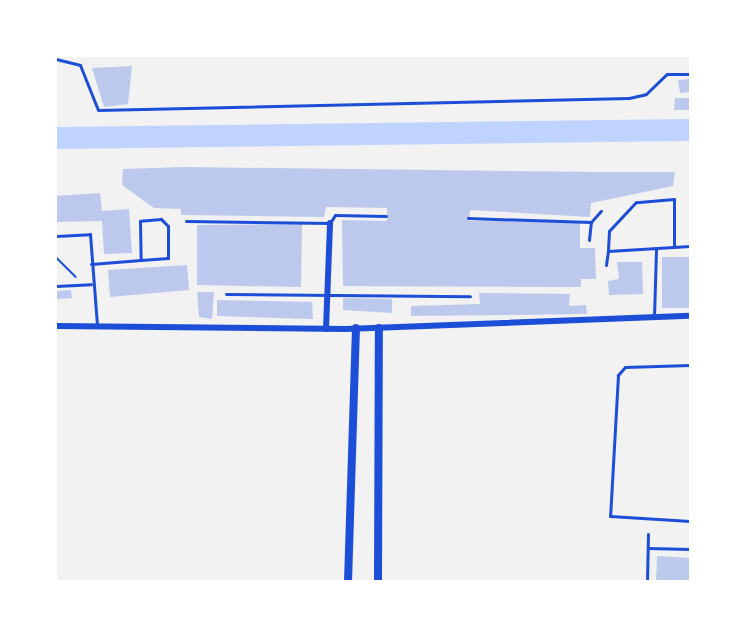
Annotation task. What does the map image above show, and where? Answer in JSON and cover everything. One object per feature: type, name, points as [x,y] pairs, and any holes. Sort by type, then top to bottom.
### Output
[{"type":"street","points":[[326,328],[330,223]]},
{"type":"street","points":[[56,326],[356,328],[690,316]]},
{"type":"street","points":[[378,582],[379,327]]},
{"type":"street","points":[[348,582],[356,328]]},
{"type":"lane","points":[[56,59],[80,65],[98,110],[629,98],[646,94],[668,74],[690,74]]},
{"type":"lane","points":[[606,265],[609,231],[626,208],[674,199],[674,246]]},
{"type":"lane","points":[[589,240],[591,222],[601,211]]},
{"type":"lane","points":[[186,221],[330,223],[335,215],[386,216]]},
{"type":"lane","points":[[468,218],[591,222]]},
{"type":"lane","points":[[91,264],[168,258],[168,226],[161,219],[140,221],[141,260]]},
{"type":"lane","points":[[56,236],[90,234],[91,284],[97,325]]},
{"type":"lane","points":[[608,251],[690,246]]},
{"type":"lane","points":[[654,317],[656,248]]},
{"type":"lane","points":[[56,286],[91,284]]},
{"type":"lane","points":[[226,294],[470,296]]},
{"type":"lane","points":[[690,365],[625,367],[618,375],[610,516],[690,521]]},
{"type":"lane","points":[[646,582],[648,534]]},
{"type":"lane","points":[[648,548],[690,549]]},
{"type":"path","points":[[56,257],[72,269],[79,284]]},
{"type":"water","points":[[690,119],[690,141],[56,149],[56,127]]},
{"type":"building","points":[[132,66],[128,104],[104,107],[92,68]]},
{"type":"building","points":[[690,79],[690,92],[680,93],[678,80]]},
{"type":"building","points":[[675,98],[690,98],[690,110],[674,110]]},
{"type":"building","points":[[184,167],[675,172],[673,186],[591,203],[590,217],[470,210],[469,221],[580,222],[580,248],[595,248],[596,279],[581,279],[581,287],[343,286],[342,220],[387,221],[387,208],[326,207],[324,217],[181,215],[181,209],[154,208],[122,185],[123,169]]},
{"type":"building","points":[[100,193],[102,211],[129,209],[132,253],[104,254],[102,221],[56,222],[56,196]]},
{"type":"building","points":[[302,224],[301,287],[197,285],[197,225]]},
{"type":"building","points":[[662,257],[690,257],[690,308],[662,308]]},
{"type":"building","points":[[617,262],[642,262],[643,294],[609,295],[608,281],[619,279]]},
{"type":"building","points":[[187,265],[189,290],[110,297],[108,270]]},
{"type":"building","points":[[71,290],[72,298],[56,299],[56,291]]},
{"type":"building","points":[[197,292],[214,292],[212,319],[199,317]]},
{"type":"building","points":[[479,293],[570,294],[569,306],[586,305],[587,314],[411,316],[411,306],[480,304]]},
{"type":"building","points":[[343,298],[392,299],[392,313],[343,310]]},
{"type":"building","points":[[217,300],[312,302],[313,319],[217,316]]},
{"type":"building","points":[[657,556],[690,558],[690,582],[656,582]]}]
